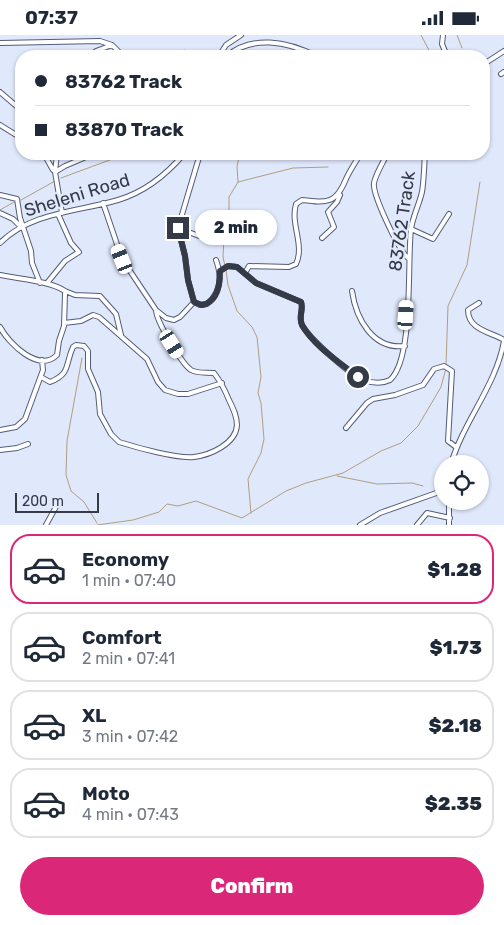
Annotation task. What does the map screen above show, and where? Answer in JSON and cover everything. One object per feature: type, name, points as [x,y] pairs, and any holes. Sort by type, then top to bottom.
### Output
[{"type":"street","points":[[223,50],[226,45],[241,35]]},
{"type":"street","points":[[443,35],[442,44],[444,50]]},
{"type":"street","points":[[280,38],[304,50]]},
{"type":"street","points":[[232,50],[247,39]]},
{"type":"street","points":[[0,43],[100,41],[112,45],[117,50]]},
{"type":"street","points":[[99,50],[112,45]]},
{"type":"street","points":[[490,60],[504,51]]},
{"type":"street","points":[[0,92],[15,105]]},
{"type":"street","points":[[0,125],[15,134]]},
{"type":"street","points":[[48,160],[54,171]]},
{"type":"street","points":[[46,283],[65,261],[79,252],[71,243],[60,214],[54,171],[56,160]]},
{"type":"street","points":[[54,171],[79,160]]},
{"type":"street","name":"Sheleni Road","points":[[0,243],[22,226],[38,219],[119,199],[151,185],[178,160]]},
{"type":"street","points":[[198,160],[178,228],[194,302],[200,305],[207,304],[215,295],[220,284],[220,271],[216,260]]},
{"type":"street","points":[[322,238],[334,227],[328,212],[337,202],[357,160]]},
{"type":"street","points":[[384,160],[374,181],[374,194],[401,249],[408,258]]},
{"type":"street","name":"83762 Track","points":[[220,271],[226,266],[240,268],[256,283],[301,302],[300,318],[303,326],[321,346],[361,379],[381,383],[390,380],[401,364],[405,346],[408,258],[411,229],[421,195],[424,160]]},
{"type":"street","points":[[245,273],[249,266],[289,267],[296,264],[298,247],[294,213],[297,203],[302,200],[316,202],[330,199],[340,193]]},
{"type":"street","points":[[0,195],[17,199],[22,226],[32,251],[33,265],[40,283]]},
{"type":"street","points":[[103,203],[122,259],[156,310],[174,320],[180,317],[194,302]]},
{"type":"street","points":[[0,213],[22,226]]},
{"type":"street","points":[[411,229],[433,239],[449,214]]},
{"type":"street","points":[[178,228],[199,237]]},
{"type":"street","points":[[0,235],[6,238]]},
{"type":"street","points":[[0,275],[46,283],[75,295],[100,295],[116,314],[121,336]]},
{"type":"street","points":[[0,327],[9,341],[20,349],[42,360],[54,358],[58,355],[59,341],[64,323],[65,291]]},
{"type":"street","points":[[352,291],[356,311],[362,323],[383,343],[392,346],[405,346]]},
{"type":"street","points":[[454,455],[465,426],[485,393],[504,348],[504,340],[482,331],[471,320],[468,310],[478,303]]},
{"type":"street","points":[[41,377],[50,382],[60,377],[68,367],[73,347],[76,345],[84,346],[88,351],[88,369],[98,392],[99,410],[115,439],[120,443],[155,452],[190,457],[199,456],[220,448],[235,434],[237,425],[235,414],[222,383],[214,373],[196,372],[188,367],[162,327],[156,316],[156,310]]},
{"type":"street","points":[[64,323],[80,321],[95,315],[149,362],[158,382],[168,391],[188,394],[222,383]]},
{"type":"street","points":[[0,430],[11,429],[22,423],[41,377],[44,367],[42,360]]},
{"type":"street","points":[[346,428],[363,406],[373,399],[420,387],[426,382],[436,367],[444,365],[452,371],[448,440],[449,443],[456,447]]},
{"type":"street","points":[[0,450],[17,448],[28,444]]},
{"type":"street","points":[[360,525],[380,513],[434,494]]},
{"type":"street","points":[[46,525],[58,503]]},
{"type":"street","points":[[449,525],[450,510]]},
{"type":"street","points":[[417,525],[427,513],[450,518]]},
{"type":"waterway","points":[[421,35],[429,50]]},
{"type":"waterway","points":[[457,35],[462,48]]},
{"type":"waterway","points":[[61,178],[110,160]]},
{"type":"waterway","points":[[238,160],[238,182]]},
{"type":"waterway","points":[[225,266],[223,257],[224,238],[229,218],[229,197],[238,182],[293,168],[328,167]]},
{"type":"waterway","points":[[21,200],[55,181]]},
{"type":"waterway","points":[[446,365],[448,306],[467,265],[480,182]]},
{"type":"waterway","points":[[0,210],[16,201]]},
{"type":"waterway","points":[[226,270],[228,285],[237,311],[252,327],[257,337],[261,377],[258,393],[261,403],[264,439],[261,453],[248,479],[251,513]]},
{"type":"waterway","points":[[82,358],[67,441],[66,475],[71,491],[84,502],[97,523]]},
{"type":"waterway","points":[[97,525],[133,520],[159,512],[167,504],[178,506],[196,501],[242,518],[286,491],[306,483],[343,473],[381,451],[401,443],[418,426],[441,387],[446,368]]},
{"type":"waterway","points":[[337,476],[377,484],[412,483],[423,486]]},
{"type":"route","points":[[178,228],[194,302],[202,305],[210,302],[219,288],[220,271],[223,268],[228,266],[240,268],[256,283],[301,302],[300,318],[303,326],[321,346],[358,377]]}]
